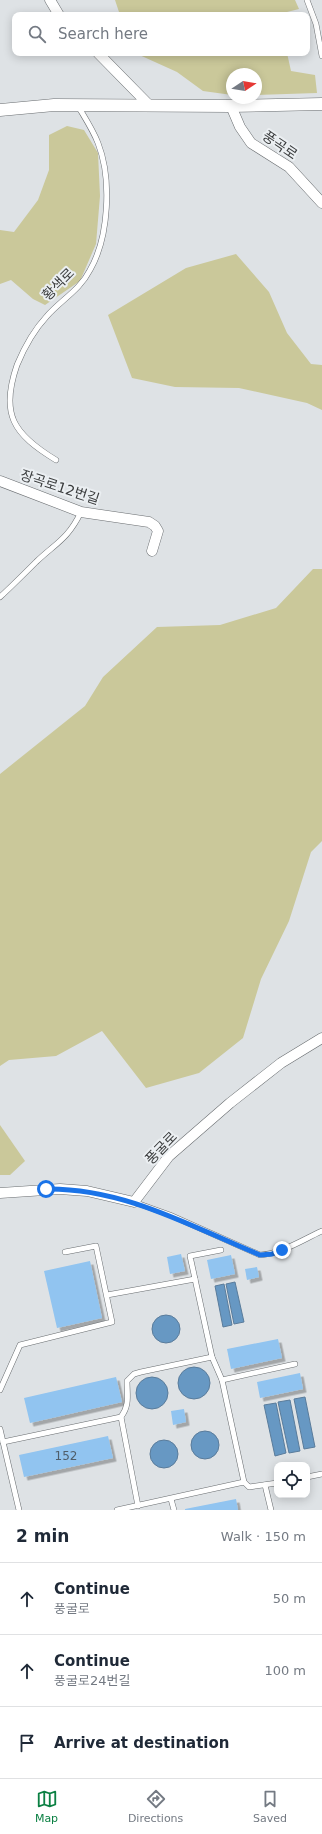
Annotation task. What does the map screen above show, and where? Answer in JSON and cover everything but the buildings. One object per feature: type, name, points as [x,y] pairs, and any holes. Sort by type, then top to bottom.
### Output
[{"type":"street","points":[[50,0],[57,12]]},
{"type":"street","points":[[101,56],[149,105]]},
{"type":"street","points":[[0,110],[31,106],[78,105],[231,106],[322,104]]},
{"type":"street","name":"풍곡로","points":[[231,106],[240,127],[251,143],[289,167],[322,203]]},
{"type":"street","name":"장곡로12번길","points":[[0,481],[81,512],[139,520],[155,526],[158,531],[152,551]]},
{"type":"street","name":"풍굴로","points":[[134,1202],[169,1156],[265,1074],[322,1038]]},
{"type":"street","points":[[0,1193],[67,1189],[94,1193],[134,1202]]},
{"type":"lane","points":[[307,0],[316,24],[322,56]]},
{"type":"lane","name":"황색로","points":[[56,460],[36,448],[15,426],[10,418],[6,405],[9,382],[30,339],[47,315],[83,282],[96,258],[101,242],[106,198],[102,155],[89,124],[78,105]]},
{"type":"lane","points":[[0,597],[36,562],[64,539],[81,512]]},
{"type":"lane","points":[[134,1202],[170,1215],[260,1255],[272,1254],[322,1231]]},
{"type":"lane","points":[[0,1390],[20,1346],[112,1322],[96,1246],[65,1252]]},
{"type":"lane","points":[[221,1250],[190,1256],[212,1357],[222,1380],[244,1482],[249,1487],[274,1484]]},
{"type":"lane","points":[[107,1295],[195,1279]]},
{"type":"lane","points":[[138,1506],[121,1417],[128,1406],[127,1381],[130,1377],[141,1372],[212,1357]]},
{"type":"lane","points":[[222,1380],[295,1364]]},
{"type":"lane","points":[[3,1442],[121,1417]]},
{"type":"lane","points":[[0,1429],[19,1510]]},
{"type":"lane","points":[[310,1476],[322,1474]]},
{"type":"lane","points":[[117,1510],[244,1482]]},
{"type":"lane","points":[[265,1485],[270,1510]]},
{"type":"lane","points":[[171,1499],[174,1510]]},
{"type":"shaded area","points":[[115,0],[295,0],[299,9],[287,12],[119,12]]},
{"type":"shaded area","points":[[142,56],[288,56],[291,71],[315,75],[317,93],[262,95],[262,68],[226,68],[226,94],[203,91],[177,72]]},
{"type":"shaded area","points":[[67,126],[84,130],[98,153],[100,196],[96,244],[80,281],[45,305],[33,299],[11,280],[0,284],[0,230],[14,232],[38,200],[49,170],[49,135]]},
{"type":"shaded area","points":[[236,254],[269,292],[287,333],[311,364],[322,365],[322,410],[307,403],[239,388],[175,387],[132,378],[108,315],[186,268]]},
{"type":"shaded area","points":[[313,569],[322,569],[322,841],[311,852],[289,921],[261,979],[243,1038],[199,1073],[146,1088],[102,1031],[56,1056],[9,1060],[0,1066],[0,774],[85,706],[103,677],[157,627],[220,625],[276,608]]},
{"type":"shaded area","points":[[0,1125],[25,1161],[10,1175],[0,1175]]},
{"type":"water","points":[[235,1282],[244,1322],[234,1324],[226,1284]]},
{"type":"water","points":[[224,1284],[232,1325],[223,1327],[215,1286]]},
{"type":"water","points":[[166,1315],[176,1319],[180,1329],[176,1339],[166,1343],[156,1339],[152,1329],[156,1319]]},
{"type":"water","points":[[191,1367],[197,1367],[206,1371],[210,1383],[206,1395],[197,1399],[191,1399],[182,1395],[178,1386],[178,1380],[182,1371]]},
{"type":"water","points":[[149,1377],[155,1377],[165,1384],[168,1393],[167,1399],[161,1406],[155,1409],[149,1409],[139,1402],[136,1396],[136,1390],[143,1380]]},
{"type":"water","points":[[305,1397],[315,1447],[304,1449],[294,1399]]},
{"type":"water","points":[[290,1400],[300,1451],[289,1453],[278,1402]]},
{"type":"water","points":[[276,1403],[286,1453],[275,1456],[264,1405]]},
{"type":"water","points":[[205,1431],[215,1435],[219,1445],[215,1455],[205,1459],[195,1455],[191,1445],[195,1435]]},
{"type":"water","points":[[164,1440],[174,1444],[178,1454],[174,1464],[164,1468],[154,1464],[150,1454],[154,1444]]},
{"type":"route","points":[[46,1189],[87,1191],[134,1202],[170,1215],[260,1255],[272,1254],[282,1250]]}]
